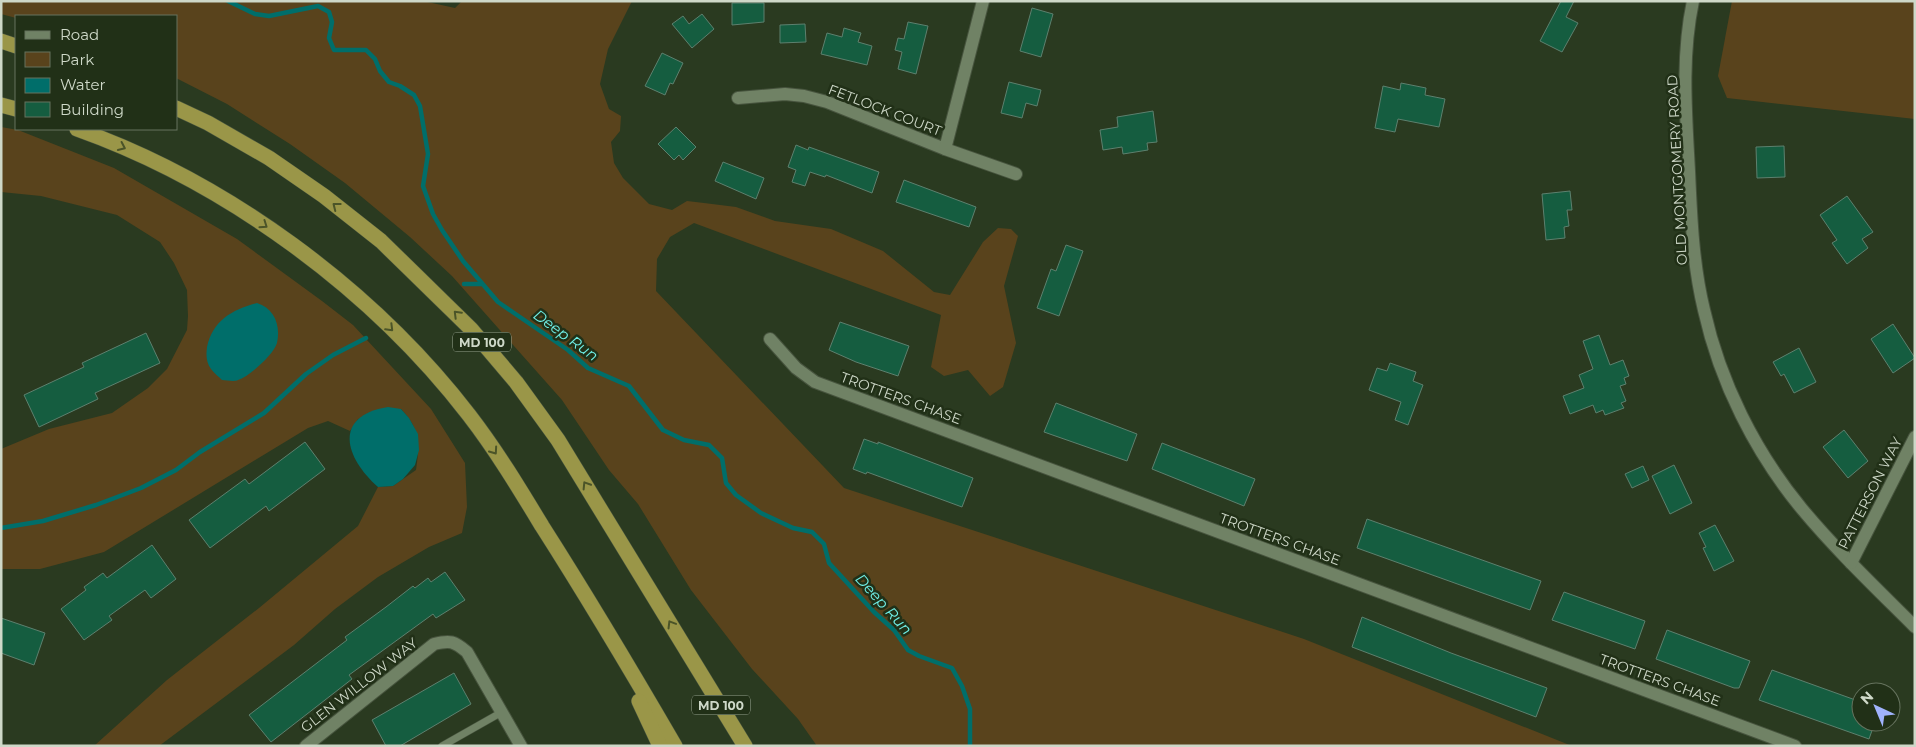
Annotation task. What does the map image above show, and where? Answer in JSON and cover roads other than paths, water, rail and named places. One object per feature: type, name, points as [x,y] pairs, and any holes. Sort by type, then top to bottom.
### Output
[{"type":"highway","points":[[1,41],[15,46]]},
{"type":"highway","points":[[1,105],[15,109]]},
{"type":"highway","name":"MD 100","points":[[178,109],[208,123],[269,158],[324,196],[381,241],[471,329],[516,382],[558,440],[745,746]]},
{"type":"highway","points":[[79,130],[103,138],[182,176],[240,208],[341,284],[386,324],[429,368],[469,415],[508,471],[675,746]]},
{"type":"highway","points":[[599,618],[660,746]]},
{"type":"highway","points":[[697,665],[753,746]]},
{"type":"street","points":[[945,149],[983,1]]},
{"type":"street","name":"OLD MONTGOMERY ROAD","points":[[1693,1],[1688,25],[1686,55],[1686,126],[1692,229],[1704,310],[1717,359],[1749,430],[1770,466],[1801,507],[1851,563],[1915,627]]},
{"type":"street","name":"FETLOCK COURT","points":[[738,98],[785,94],[804,96],[827,102],[945,149],[1016,174]]},
{"type":"street","name":"TROTTERS CHASE","points":[[770,339],[796,368],[815,382],[1794,746]]},
{"type":"street","name":"PATTERSON WAY","points":[[1851,563],[1915,437]]},
{"type":"street","name":"GLEN WILLOW WAY","points":[[306,746],[434,644],[447,641],[457,643],[467,652],[521,746]]},
{"type":"lane","points":[[445,745],[502,712]]},
{"type":"water","points":[[257,303],[268,309],[275,318],[278,336],[275,348],[243,378],[235,381],[222,380],[211,369],[207,361],[207,347],[210,338],[219,323],[225,318],[239,309]]},
{"type":"water","points":[[388,407],[401,409],[409,418],[418,434],[419,450],[415,465],[403,479],[393,486],[378,487],[358,464],[352,451],[350,439],[352,429],[358,419],[370,412]]},
{"type":"waterway","name":"Deep Run","points":[[228,1],[255,14],[269,16],[318,6],[329,12],[332,22],[329,38],[334,50],[366,50],[375,59],[380,71],[389,82],[400,86],[414,95],[420,106],[428,154],[423,186],[433,214],[463,261],[498,302],[568,350],[588,368],[629,386],[663,430],[684,440],[709,445],[722,458],[726,483],[736,495],[761,513],[793,528],[812,532],[824,544],[829,563],[874,612],[894,630],[908,650],[952,668],[962,686],[970,709],[970,746]]},
{"type":"waterway","points":[[464,284],[482,284]]},
{"type":"waterway","points":[[1,528],[43,521],[96,505],[141,488],[176,470],[200,452],[264,413],[306,374],[333,355],[366,338]]}]
